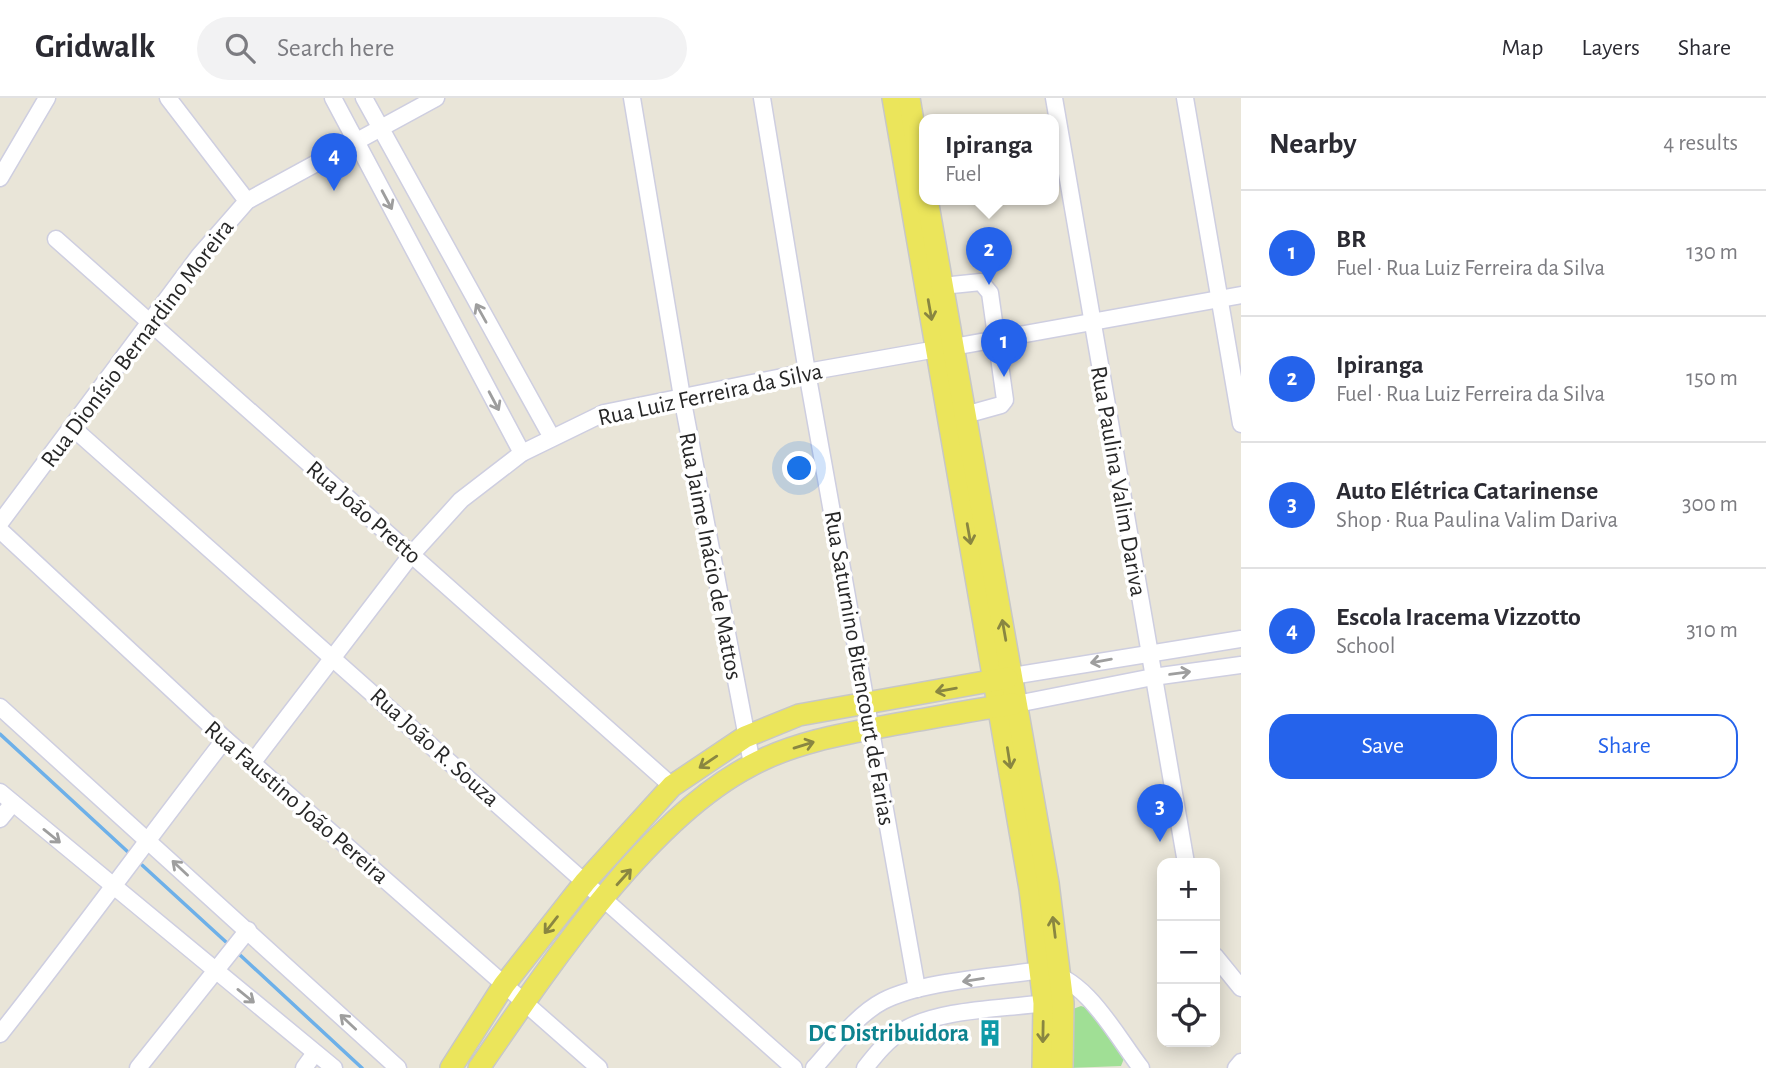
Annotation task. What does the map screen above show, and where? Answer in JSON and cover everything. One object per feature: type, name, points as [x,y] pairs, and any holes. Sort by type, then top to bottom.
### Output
[{"type":"main road","points":[[893,98],[945,348],[1009,705],[1050,971],[1062,1003],[1062,1068]]},
{"type":"main road","points":[[909,98],[919,157]]},
{"type":"main road","points":[[928,205],[942,286],[945,348],[965,415],[1004,679]]},
{"type":"main road","points":[[451,1068],[504,985],[585,881],[672,786],[745,737],[799,715],[1004,679]]},
{"type":"main road","points":[[479,1068],[524,1003],[603,900],[674,820],[713,787],[752,764],[803,744],[1009,705]]},
{"type":"main road","points":[[1043,1068],[1044,1003],[1050,971]]},
{"type":"street","points":[[0,178],[47,98]]},
{"type":"street","points":[[168,98],[247,201]]},
{"type":"street","points":[[333,98],[522,453]]},
{"type":"street","points":[[364,98],[551,436]]},
{"type":"street","name":"Rua Dionísio Bernardino Moreira","points":[[0,523],[199,256],[247,201],[436,98]]},
{"type":"street","name":"Rua Jaime Inácio de Mattos","points":[[632,98],[682,397],[752,764]]},
{"type":"street","name":"Rua Saturnino Bitencourt de Farias","points":[[762,98],[807,372],[918,989]]},
{"type":"street","points":[[1185,98],[1241,424]]},
{"type":"street","name":"Rua Paulina Valim Dariva","points":[[1059,127],[1185,858]]},
{"type":"street","name":"Rua João Pretto","points":[[56,239],[672,786]]},
{"type":"street","points":[[433,285],[458,271]]},
{"type":"street","points":[[942,286],[985,284],[990,293],[1005,400],[1001,405],[965,415]]},
{"type":"street","name":"Rua Luiz Ferreira da Silva","points":[[253,762],[412,554],[461,500],[522,453],[551,436],[604,414],[682,397],[807,372],[1241,295]]},
{"type":"street","name":"Rua João R. Souza","points":[[73,428],[794,1068]]},
{"type":"street","name":"Rua Faustino João Pereira","points":[[0,530],[225,739],[599,1068]]},
{"type":"street","points":[[1004,679],[1241,639]]},
{"type":"street","points":[[1009,705],[1153,677],[1241,664]]},
{"type":"street","points":[[0,707],[398,1068]]},
{"type":"street","points":[[0,1034],[115,887],[148,839],[225,739]]},
{"type":"street","points":[[0,819],[6,797],[334,1068]]},
{"type":"street","points":[[138,1068],[248,930]]},
{"type":"street","points":[[1220,962],[1241,988]]},
{"type":"street","points":[[814,1068],[855,1023],[882,1001],[918,989],[1050,971],[1078,986],[1141,1068]]},
{"type":"street","points":[[865,1068],[881,1048],[904,1030],[931,1019],[1044,1003]]},
{"type":"street","points":[[303,1068],[315,1053]]},
{"type":"street","points":[[1236,1068],[1241,1062]]},
{"type":"green space","points":[[1081,1006],[1087,1008],[1125,1056],[1121,1066],[1068,1068],[1073,1009]]},
{"type":"waterway","points":[[0,734],[128,852]]},
{"type":"waterway","points":[[142,865],[226,942]]},
{"type":"waterway","points":[[240,955],[362,1068]]},
{"type":"place","name":"Escola Iracema Vizzotto","points":[[334,191]]},
{"type":"place","name":"Ipiranga","points":[[989,285]]},
{"type":"place","name":"BR","points":[[1004,377]]},
{"type":"place","name":"Auto Elétrica Catarinense","points":[[1160,842]]},
{"type":"place","name":"DC Distribuidora","points":[[990,1033]]}]
